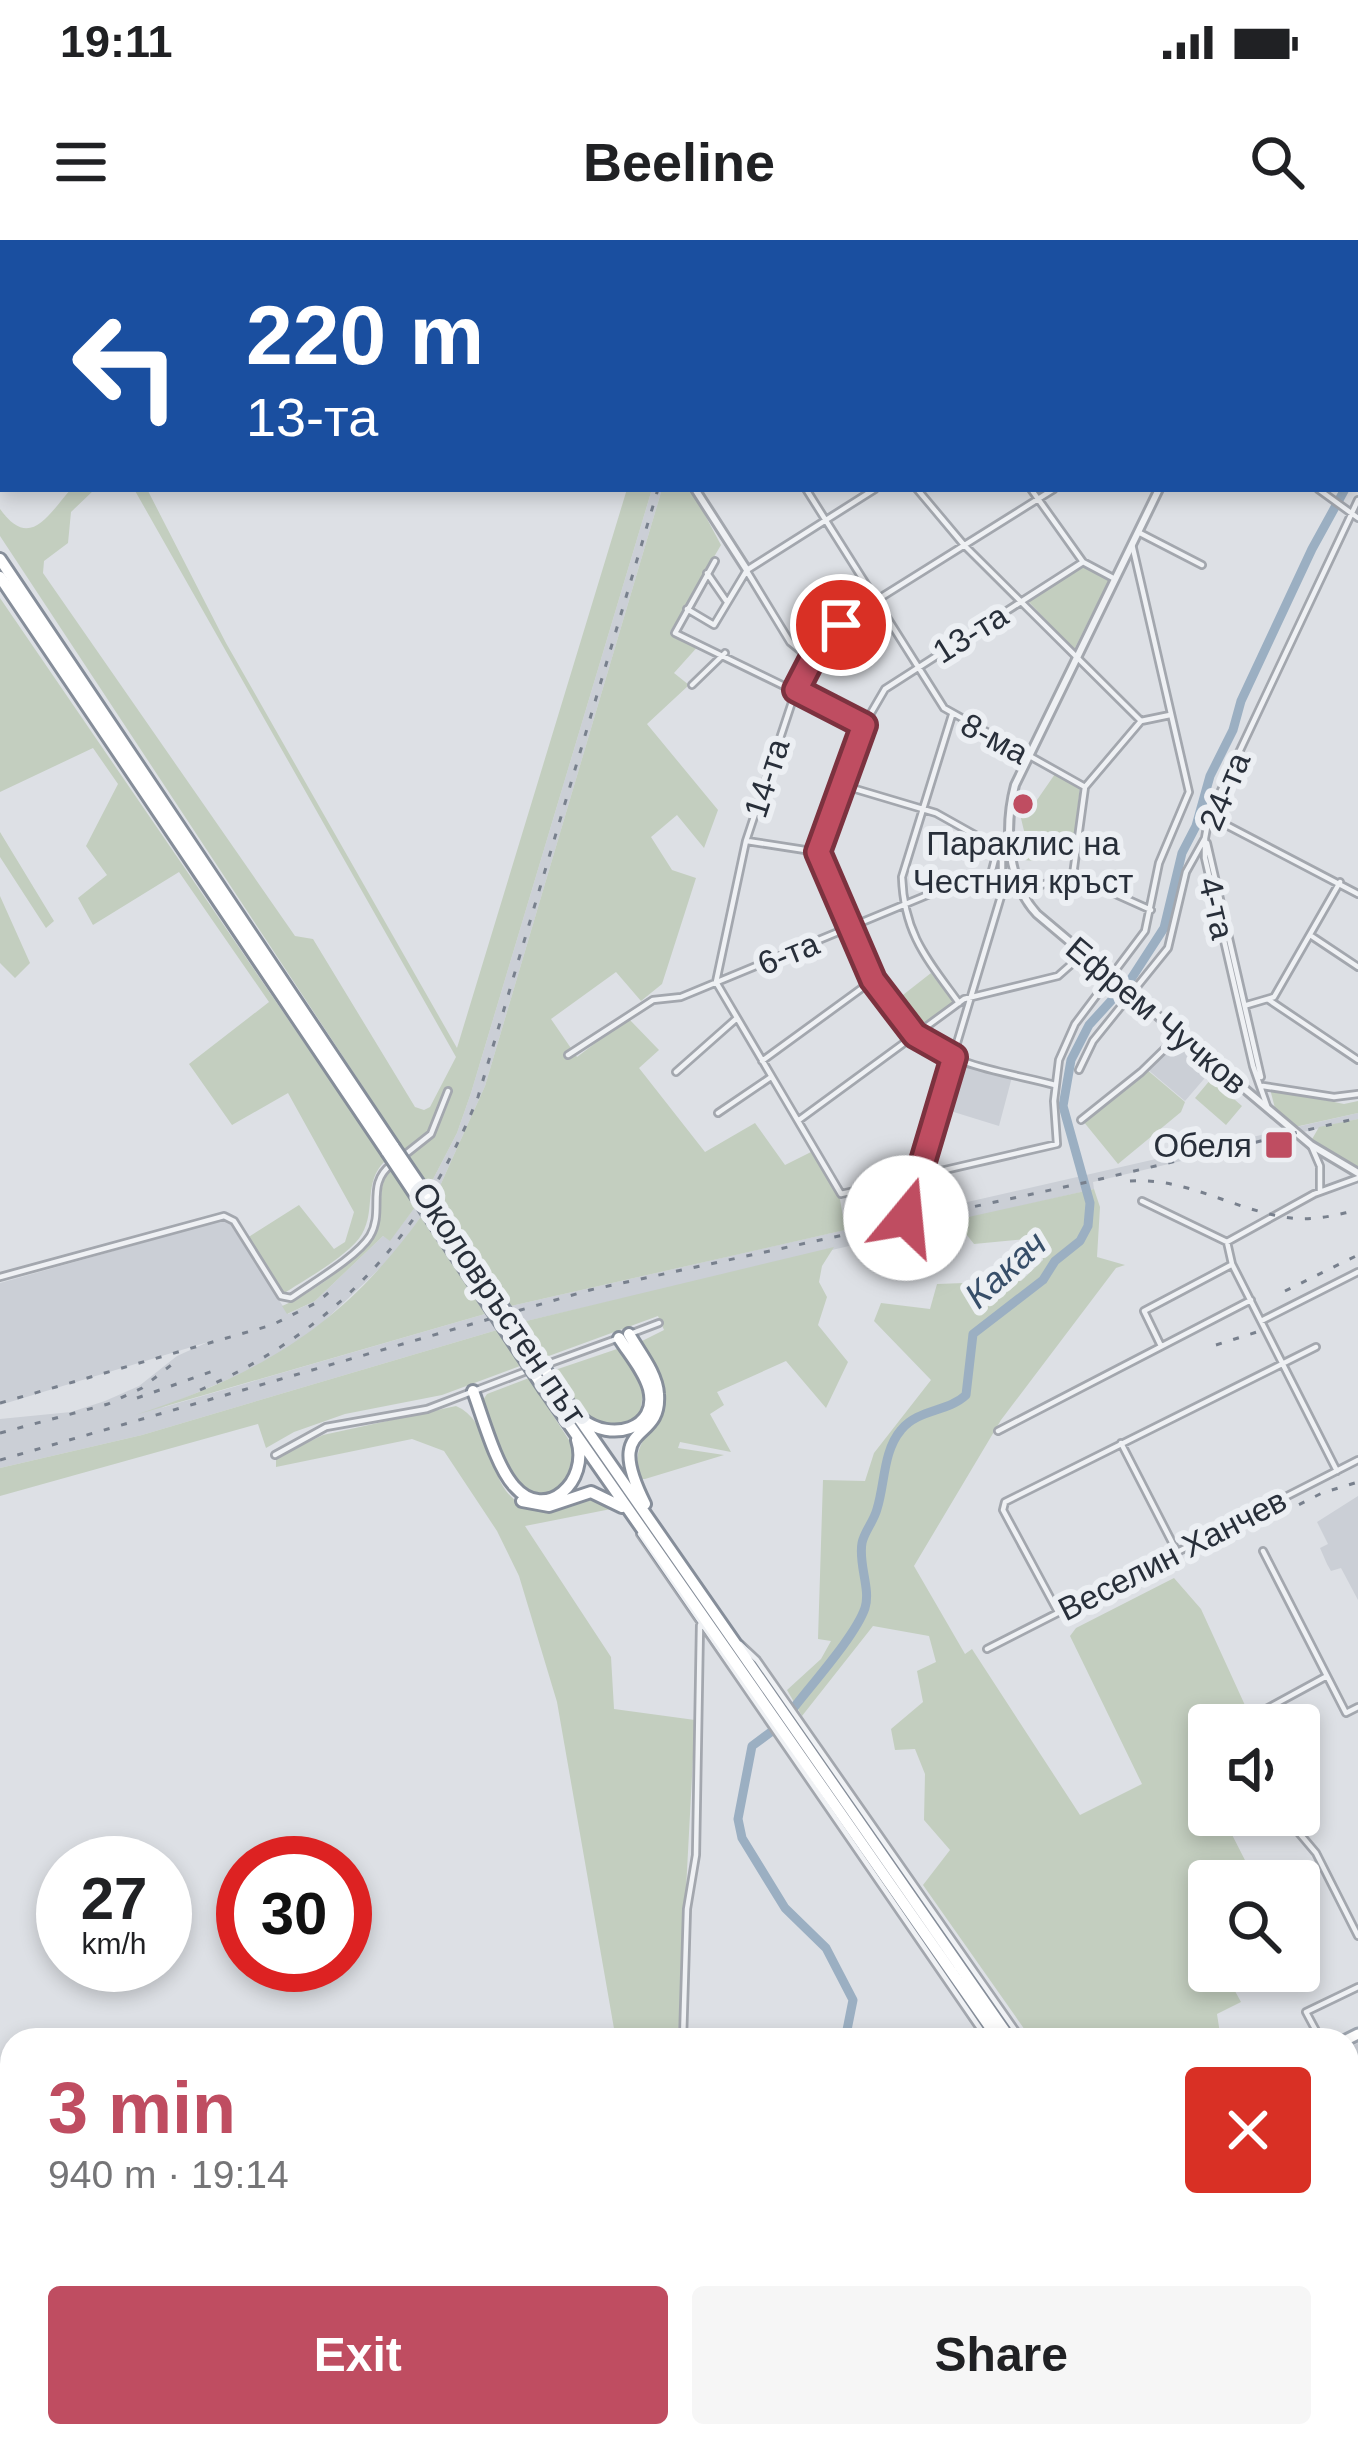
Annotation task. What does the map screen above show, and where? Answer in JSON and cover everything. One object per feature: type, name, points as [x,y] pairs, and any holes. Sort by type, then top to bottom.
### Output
[{"type":"highway","name":"Околовръстен път","points":[[0,559],[390,1149]]},
{"type":"highway","name":"Околовръстен път","points":[[0,577],[390,1149],[635,1520],[774,1708]]},
{"type":"highway","points":[[565,1409],[605,1432],[622,1432],[640,1421],[650,1400],[649,1390],[624,1336]]},
{"type":"highway","points":[[624,1336],[658,1393],[656,1412],[634,1438],[627,1456],[631,1478],[652,1524]]},
{"type":"highway","points":[[470,1393],[507,1477],[520,1492],[535,1498],[562,1493],[578,1473],[580,1451],[565,1409]]},
{"type":"highway","points":[[470,1393],[505,1485],[517,1498],[541,1506],[580,1493],[597,1493],[635,1520]]},
{"type":"highway","name":"Околовръстен път","points":[[565,1409],[730,1636],[876,1864],[991,2028]]},
{"type":"highway","points":[[682,1598],[698,1608]]},
{"type":"highway","name":"Околовръстен път","points":[[788,1729],[1003,2028]]},
{"type":"highway","points":[[902,1884],[952,1941]]},
{"type":"highway","points":[[907,1906],[926,1950]]},
{"type":"street","points":[[697,492],[790,642],[812,659]]},
{"type":"street","name":"8-ма","points":[[808,492],[916,666],[952,715],[1085,787]]},
{"type":"street","points":[[686,609],[714,625],[747,570],[870,492]]},
{"type":"street","points":[[920,492],[964,545],[1141,721]]},
{"type":"street","points":[[1033,492],[1083,562],[1115,579]]},
{"type":"street","name":"14-та","points":[[716,982],[746,841],[796,690],[812,659],[841,625],[875,601],[1049,492]]},
{"type":"street","points":[[1019,892],[1012,850],[1013,792],[1158,492]]},
{"type":"street","points":[[1321,492],[1352,513]]},
{"type":"street","name":"24-та","points":[[1079,1070],[1093,1042],[1168,948],[1186,872],[1205,838],[1209,816],[1358,500]]},
{"type":"street","points":[[1138,532],[1202,565]]},
{"type":"street","points":[[1132,544],[1172,714],[1141,721],[1085,787],[1073,875],[1151,910]]},
{"type":"street","points":[[715,561],[675,633],[725,653],[864,725]]},
{"type":"street","name":"13-та","points":[[818,852],[864,725],[885,689],[1083,562]]},
{"type":"street","points":[[707,573],[727,602]]},
{"type":"street","points":[[692,686],[725,653]]},
{"type":"street","name":"24-та","points":[[918,1178],[1057,1144],[1059,1060],[1075,1024],[1139,941],[1151,910],[1159,863],[1189,788],[1172,714]]},
{"type":"street","points":[[952,715],[902,877],[903,905],[921,951],[959,1003]]},
{"type":"street","points":[[842,785],[922,808],[1000,850],[1012,850]]},
{"type":"street","points":[[1209,816],[1358,894]]},
{"type":"street","name":"4-та","points":[[1205,838],[1261,1065],[1261,1085]]},
{"type":"street","name":"4-та","points":[[1205,838],[1205,858],[1268,1109]]},
{"type":"street","points":[[746,841],[818,852],[873,980],[915,1035],[954,1057],[1055,1085]]},
{"type":"street","points":[[987,890],[1000,850]]},
{"type":"street","points":[[897,1243],[1002,893],[1000,850]]},
{"type":"street","name":"6-та","points":[[568,1055],[653,1000],[681,997],[954,884],[1019,892],[1073,875]]},
{"type":"street","points":[[1246,1005],[1269,1000],[1340,882]]},
{"type":"street","name":"Ефрем Чучков","points":[[1019,892],[1037,914],[1268,1109],[1358,1176]]},
{"type":"street","points":[[1310,935],[1358,967]]},
{"type":"street","points":[[797,1121],[971,995],[1058,976],[1084,953]]},
{"type":"street","points":[[762,1061],[873,980]]},
{"type":"street","points":[[716,982],[841,1194],[918,1178]]},
{"type":"street","points":[[1269,1000],[1358,1060]]},
{"type":"street","points":[[676,1072],[737,1018]]},
{"type":"street","points":[[1081,1120],[1180,1034]]},
{"type":"street","points":[[718,1113],[771,1077]]},
{"type":"street","points":[[1261,1085],[1334,1097],[1358,1094]]},
{"type":"street","points":[[0,1277],[224,1216],[234,1221],[281,1296],[291,1298],[370,1236],[379,1175],[431,1134],[448,1091]]},
{"type":"street","points":[[1311,1145],[1320,1166],[1320,1192]]},
{"type":"street","points":[[1227,1242],[1358,1176]]},
{"type":"street","points":[[1142,1201],[1227,1242]]},
{"type":"street","points":[[1227,1242],[1232,1264],[1337,1472]]},
{"type":"street","points":[[1162,1346],[1144,1311],[1232,1264]]},
{"type":"street","points":[[1261,1321],[1358,1272]]},
{"type":"street","points":[[998,1432],[1251,1300]]},
{"type":"street","points":[[275,1455],[326,1427],[427,1409],[659,1323]]},
{"type":"street","points":[[1058,1612],[1002,1506],[1316,1347]]},
{"type":"street","points":[[1121,1443],[1177,1552]]},
{"type":"street","name":"Веселин Ханчев","points":[[987,1649],[1358,1460]]},
{"type":"street","points":[[635,1520],[648,1550],[700,1625],[774,1708]]},
{"type":"street","points":[[1263,1552],[1346,1713],[1358,1707]]},
{"type":"street","points":[[682,2028],[687,1909],[696,1843],[700,1625]]},
{"type":"street","points":[[1275,1704],[1327,1676]]},
{"type":"street","points":[[788,1729],[1014,2028]]},
{"type":"street","points":[[788,1729],[980,2028]]},
{"type":"street","points":[[1301,1836],[1316,1853],[1358,1936]]},
{"type":"street","points":[[1315,2028],[1306,2012],[1358,1988]]},
{"type":"shaded area","points":[[651,492],[661,492],[485,1086],[435,1197],[429,1187],[471,1093]]},
{"type":"shaded area","points":[[1174,1040],[1210,1072],[1185,1101],[1146,1068]]},
{"type":"shaded area","points":[[958,1061],[1012,1077],[999,1126],[944,1109]]},
{"type":"shaded area","points":[[1358,1113],[1358,1119],[1093,1182],[1094,1189],[522,1322],[511,1306]]},
{"type":"shaded area","points":[[416,1206],[422,1215],[394,1255],[318,1327],[269,1362],[161,1408],[485,1314],[497,1330],[142,1435],[0,1468],[0,1419],[71,1412],[105,1401],[139,1386],[177,1356],[208,1342],[0,1405],[0,1283],[227,1219],[288,1314],[315,1301],[383,1236],[390,1240]]},
{"type":"shaded area","points":[[1358,1496],[1358,1600],[1341,1568],[1331,1571],[1327,1564],[1320,1548],[1328,1544],[1317,1522]]},
{"type":"green space","points":[[68,492],[92,492],[71,512],[68,543],[44,561],[43,573],[295,936],[313,939],[415,1107],[424,1110],[456,1057],[136,492],[149,492],[226,643],[457,1048],[626,492],[651,492],[471,1093],[429,1187],[0,536],[0,509],[21,527],[30,528],[46,518]]},
{"type":"green space","points":[[661,492],[693,492],[721,545],[670,632],[700,644],[674,673],[689,685],[647,724],[718,810],[704,848],[677,815],[651,837],[672,870],[696,878],[662,984],[641,1001],[616,972],[551,1019],[577,1057],[628,1018],[659,1050],[639,1068],[705,1152],[755,1123],[785,1165],[811,1152],[840,1199],[845,1230],[511,1306],[435,1197],[485,1086]]},
{"type":"green space","points":[[1085,566],[1109,580],[1074,650],[1028,601]]},
{"type":"green space","points":[[0,598],[385,1161],[374,1178],[366,1225],[356,1242],[283,1294],[247,1238],[299,1205],[334,1249],[345,1242],[354,1212],[288,1093],[232,1125],[189,1064],[269,1002],[179,872],[93,925],[78,898],[107,875],[86,846],[118,784],[93,748],[0,792]]},
{"type":"green space","points":[[1055,774],[1080,787],[1072,857],[1021,859],[1019,841],[1025,835],[1019,810],[1035,812],[1037,800]]},
{"type":"green space","points":[[0,832],[54,921],[46,928],[0,857]]},
{"type":"green space","points":[[0,896],[30,963],[15,978],[0,963]]},
{"type":"green space","points":[[931,973],[953,1002],[916,1031],[894,1002]]},
{"type":"green space","points":[[1146,1069],[1185,1102],[1181,1112],[1118,1164],[1083,1121]]},
{"type":"green space","points":[[1211,1079],[1242,1106],[1226,1125],[1195,1098]]},
{"type":"green space","points":[[1270,1089],[1344,1104],[1358,1101],[1358,1113],[1295,1127],[1276,1112]]},
{"type":"green space","points":[[1358,1119],[1358,1171],[1311,1141],[1319,1127]]},
{"type":"green space","points":[[391,1169],[416,1206],[390,1241],[383,1236],[315,1301],[287,1314],[282,1306],[338,1272],[374,1236]]},
{"type":"green space","points":[[1094,1189],[1100,1207],[1097,1257],[1125,1265],[1116,1268],[1001,1420],[914,1566],[965,1654],[972,1649],[1080,1815],[1142,1784],[1070,1636],[1076,1628],[1174,1578],[1201,1609],[1244,1704],[1188,1704],[1188,1836],[1233,1836],[1245,1860],[1188,1860],[1188,1992],[1236,1992],[1241,2002],[1217,2014],[1219,2028],[1024,2028],[923,1885],[950,1850],[924,1820],[925,1774],[915,1749],[895,1750],[891,1729],[923,1702],[917,1671],[936,1662],[929,1636],[873,1626],[802,1716],[787,1690],[821,1659],[831,1641],[818,1639],[823,1480],[865,1481],[874,1453],[931,1380],[874,1321],[881,1303],[930,1309],[937,1284],[1021,1281],[1043,1260],[1042,1247],[1026,1239],[974,1244],[955,1220]]},
{"type":"green space","points":[[422,1215],[485,1314],[135,1415],[222,1382],[296,1341],[362,1287]]},
{"type":"green space","points":[[834,1247],[822,1266],[819,1282],[827,1297],[818,1325],[848,1362],[826,1408],[786,1361],[717,1392],[724,1405],[710,1414],[731,1452],[680,1442],[678,1448],[724,1455],[645,1479],[639,1479],[637,1459],[662,1409],[663,1394],[641,1345],[664,1330],[658,1316],[546,1357],[522,1322]]},
{"type":"green space","points":[[497,1330],[520,1366],[442,1395],[345,1414],[294,1432],[266,1448],[258,1424],[0,1496],[0,1468],[142,1435]]},
{"type":"green space","points":[[617,1349],[636,1370],[641,1405],[639,1415],[610,1425],[580,1407],[555,1370]]},
{"type":"green space","points":[[529,1378],[576,1451],[570,1479],[551,1493],[527,1490],[508,1472],[483,1400],[487,1394]]},
{"type":"green space","points":[[456,1406],[480,1430],[500,1480],[523,1505],[548,1510],[588,1498],[611,1509],[525,1526],[611,1657],[614,1709],[695,1720],[679,2028],[614,2028],[557,1702],[519,1576],[497,1531],[444,1451],[412,1439],[276,1467],[276,1458],[323,1435]]},
{"type":"waterway","name":"Какач","points":[[789,1714],[842,1647],[865,1608],[862,1543],[877,1509],[895,1438],[916,1418],[966,1395],[973,1334],[1043,1280],[1088,1226],[1090,1203],[1063,1106],[1071,1060],[1089,1025],[1131,979],[1164,928],[1182,853],[1196,826],[1210,776],[1312,549],[1343,492]]},
{"type":"waterway","name":"Какач","points":[[779,1726],[752,1746],[738,1819],[742,1838],[785,1908],[826,1948],[853,2000],[847,2028]]},
{"type":"railway","points":[[200,1390],[294,1338],[370,1273],[402,1235],[456,1147],[478,1097],[657,492]]},
{"type":"railway","points":[[0,1460],[590,1290],[1358,1118]]},
{"type":"railway","points":[[1130,1181],[1171,1184],[1291,1218],[1358,1210]]},
{"type":"railway","points":[[1285,1291],[1358,1255]]},
{"type":"railway","points":[[0,1403],[272,1325],[333,1289]]},
{"type":"railway","points":[[1216,1345],[1260,1331]]},
{"type":"railway","points":[[0,1433],[108,1404],[142,1388],[180,1358]]},
{"type":"railway","points":[[137,1398],[216,1370]]},
{"type":"railway","points":[[1074,1618],[1322,1493],[1358,1482]]},
{"type":"place","name":"Параклис на Честния кръст","points":[[1023,804]]},
{"type":"place","name":"Обеля","points":[[1279,1145]]},
{"type":"route","points":[[841,625],[812,659],[796,690],[864,725],[818,852],[873,980],[915,1035],[954,1057],[906,1218]]}]
